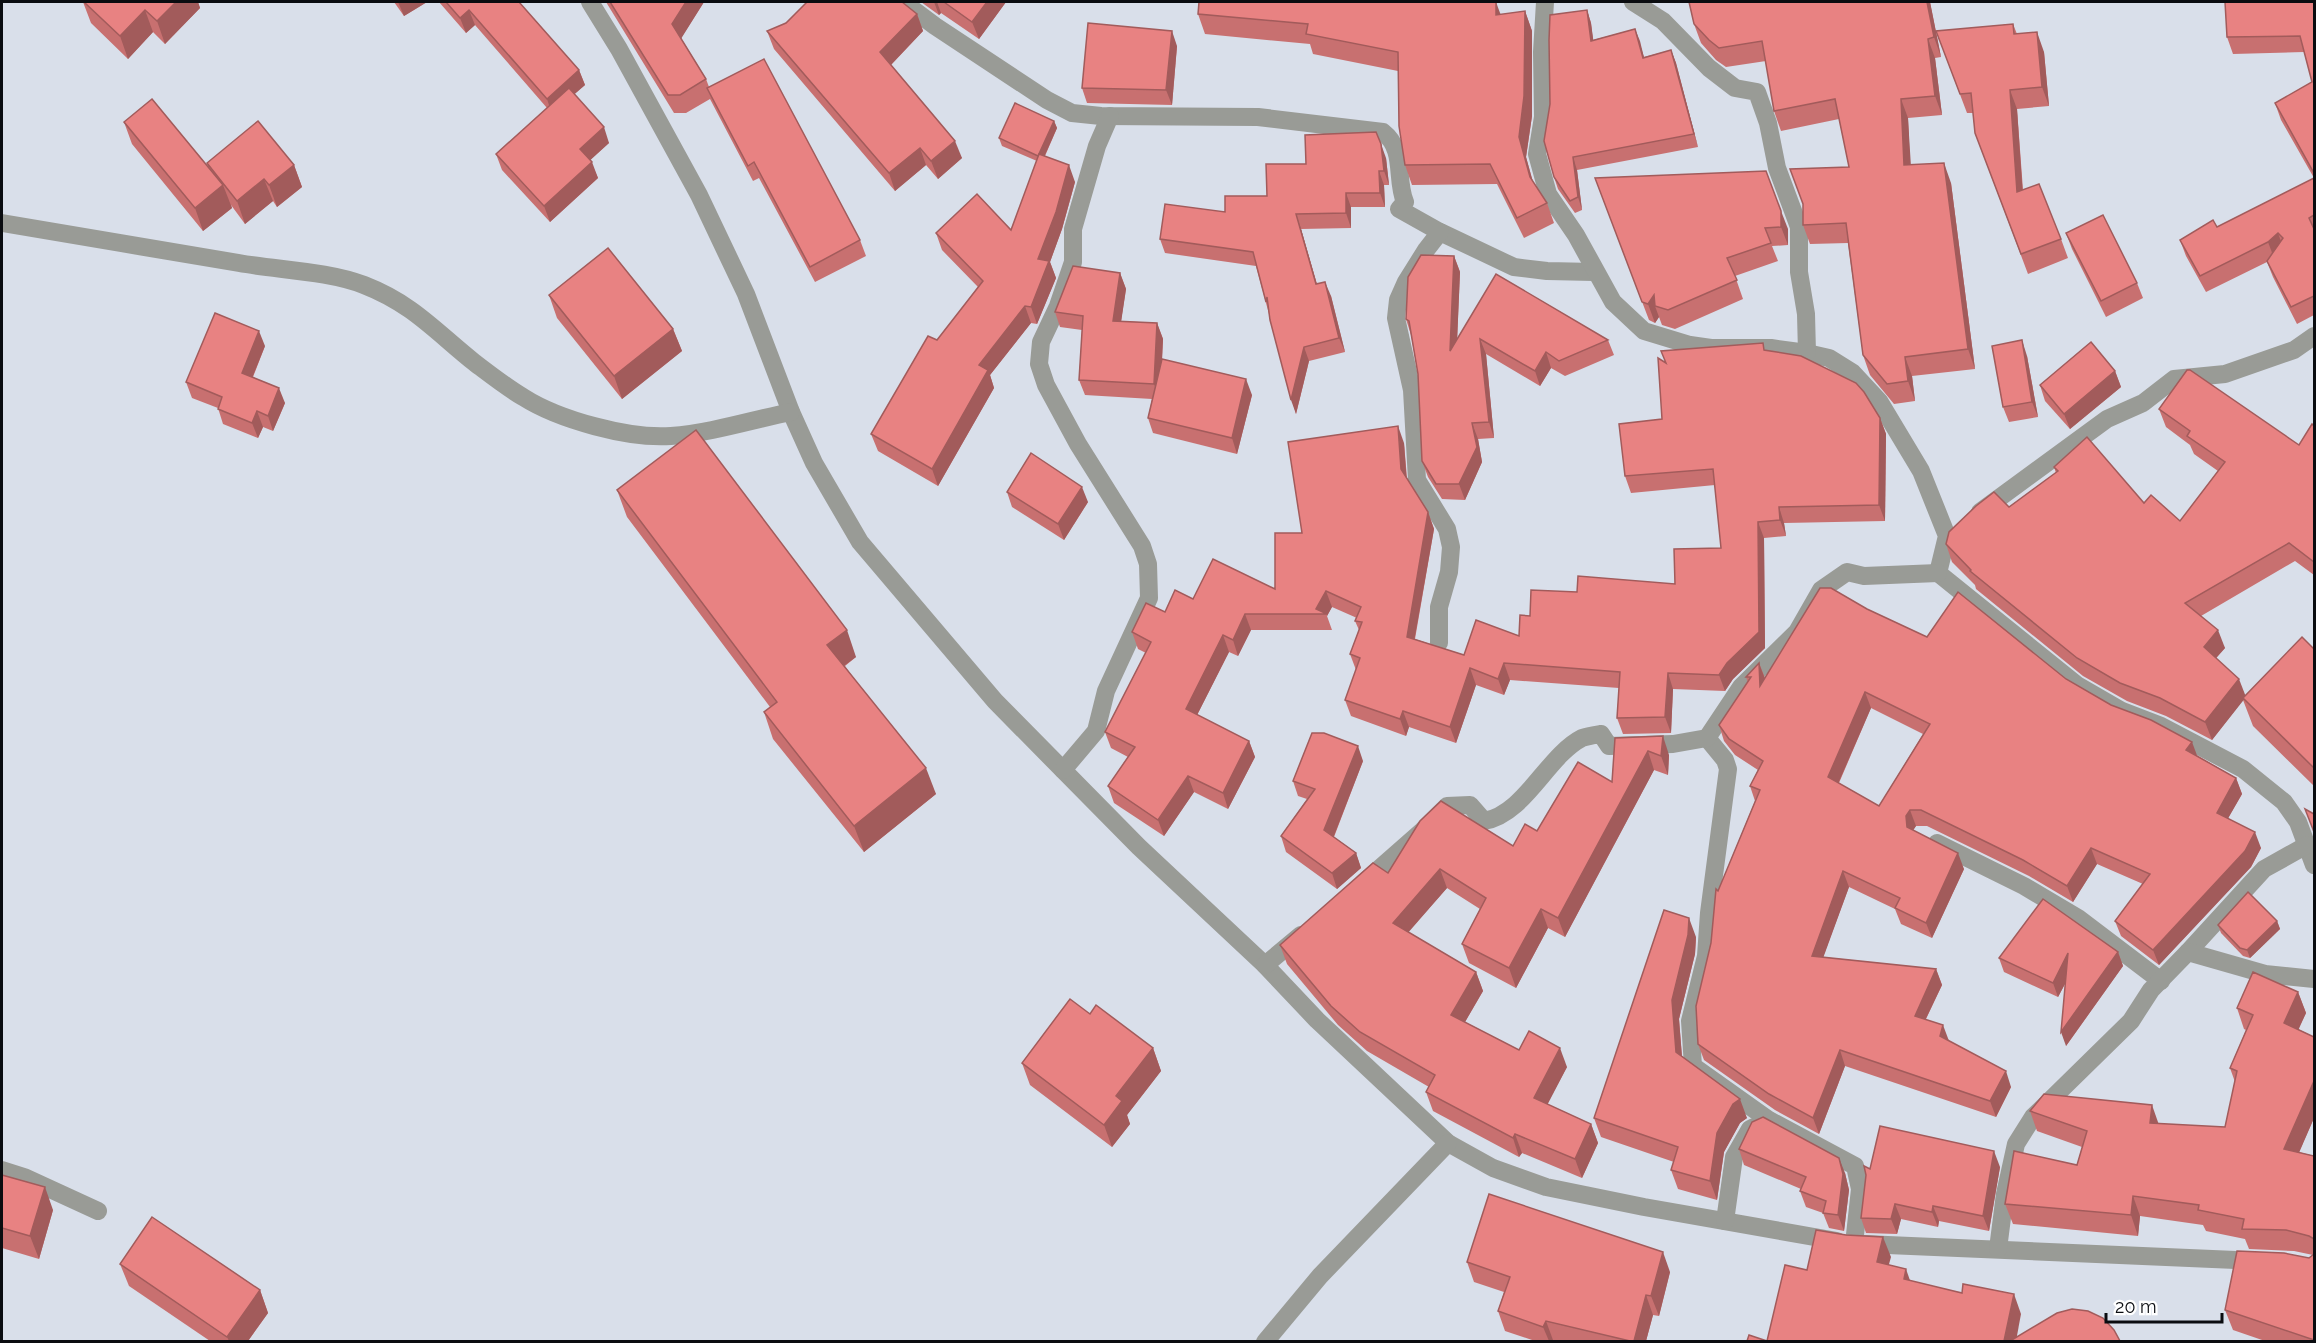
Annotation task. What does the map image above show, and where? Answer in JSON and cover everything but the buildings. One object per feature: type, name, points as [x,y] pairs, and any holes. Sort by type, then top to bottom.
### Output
[{"type":"street","points":[[590,2],[619,49],[699,195],[746,294],[791,411],[814,463],[861,542],[995,701],[1139,847],[1265,965],[1317,1020],[1448,1143],[1493,1168],[1546,1187],[1854,1244],[2281,1262]]},
{"type":"street","points":[[903,2],[935,26],[1047,100],[1072,113],[1110,116],[1258,117],[1383,132],[1396,146],[1402,194],[1405,201],[1399,209],[1440,232],[1514,267],[1547,271],[1594,272]]},
{"type":"street","points":[[1545,2],[1542,52],[1543,117],[1537,154],[1548,194],[1576,235],[1594,272],[1613,302],[1644,331],[1690,345],[1711,348],[1771,348],[1807,352],[1829,358],[1853,373],[1879,401],[1922,471],[1947,536],[1938,573]]},
{"type":"street","points":[[1633,2],[1663,21],[1709,68],[1735,88],[1757,92],[1768,123],[1777,168],[1799,227],[1799,272],[1806,314],[1807,352]]},
{"type":"street","points":[[1063,770],[1096,731],[1106,692],[1149,598],[1148,564],[1142,546],[1078,444],[1046,385],[1039,364],[1041,342],[1058,306],[1073,262],[1073,229],[1097,146],[1110,116]]},
{"type":"street","points":[[2,223],[242,264],[311,273],[362,284],[400,301],[459,350],[525,399],[593,426],[628,433],[670,436],[711,430],[791,411]]},
{"type":"street","points":[[1439,643],[1439,607],[1449,572],[1451,547],[1447,529],[1417,480],[1412,390],[1396,318],[1398,300],[1406,282],[1440,232]]},
{"type":"street","points":[[1947,536],[2107,419],[2143,403],[2174,379],[2225,374],[2294,350],[2314,336]]},
{"type":"street","points":[[1350,894],[1421,832],[1446,806],[1470,805],[1484,821],[1495,819],[1537,782],[1573,744],[1585,737],[1600,734],[1609,746],[1673,744],[1707,738],[1741,687],[1797,632],[1821,590],[1847,572],[1864,576],[1938,573],[2077,685],[2122,711],[2161,726],[2243,769],[2284,802],[2298,822],[2314,865]]},
{"type":"street","points":[[1707,738],[1725,760],[1728,770],[1710,902],[1706,956],[1690,1021],[1693,1066],[1769,1120],[1855,1166],[1860,1189],[1854,1244]]},
{"type":"street","points":[[1922,836],[2024,886],[2078,918],[2161,981]]},
{"type":"street","points":[[1998,1249],[2005,1194],[2016,1144],[2033,1117],[2131,1021],[2151,990],[2264,868],[2307,845]]},
{"type":"street","points":[[1265,965],[1316,922]]},
{"type":"street","points":[[2188,952],[2265,974],[2314,979]]},
{"type":"street","points":[[1725,1221],[1734,1157],[1750,1129],[1769,1120]]},
{"type":"street","points":[[1265,1341],[1320,1276],[1448,1143]]},
{"type":"street","points":[[2,1170],[24,1177],[98,1211]]}]
